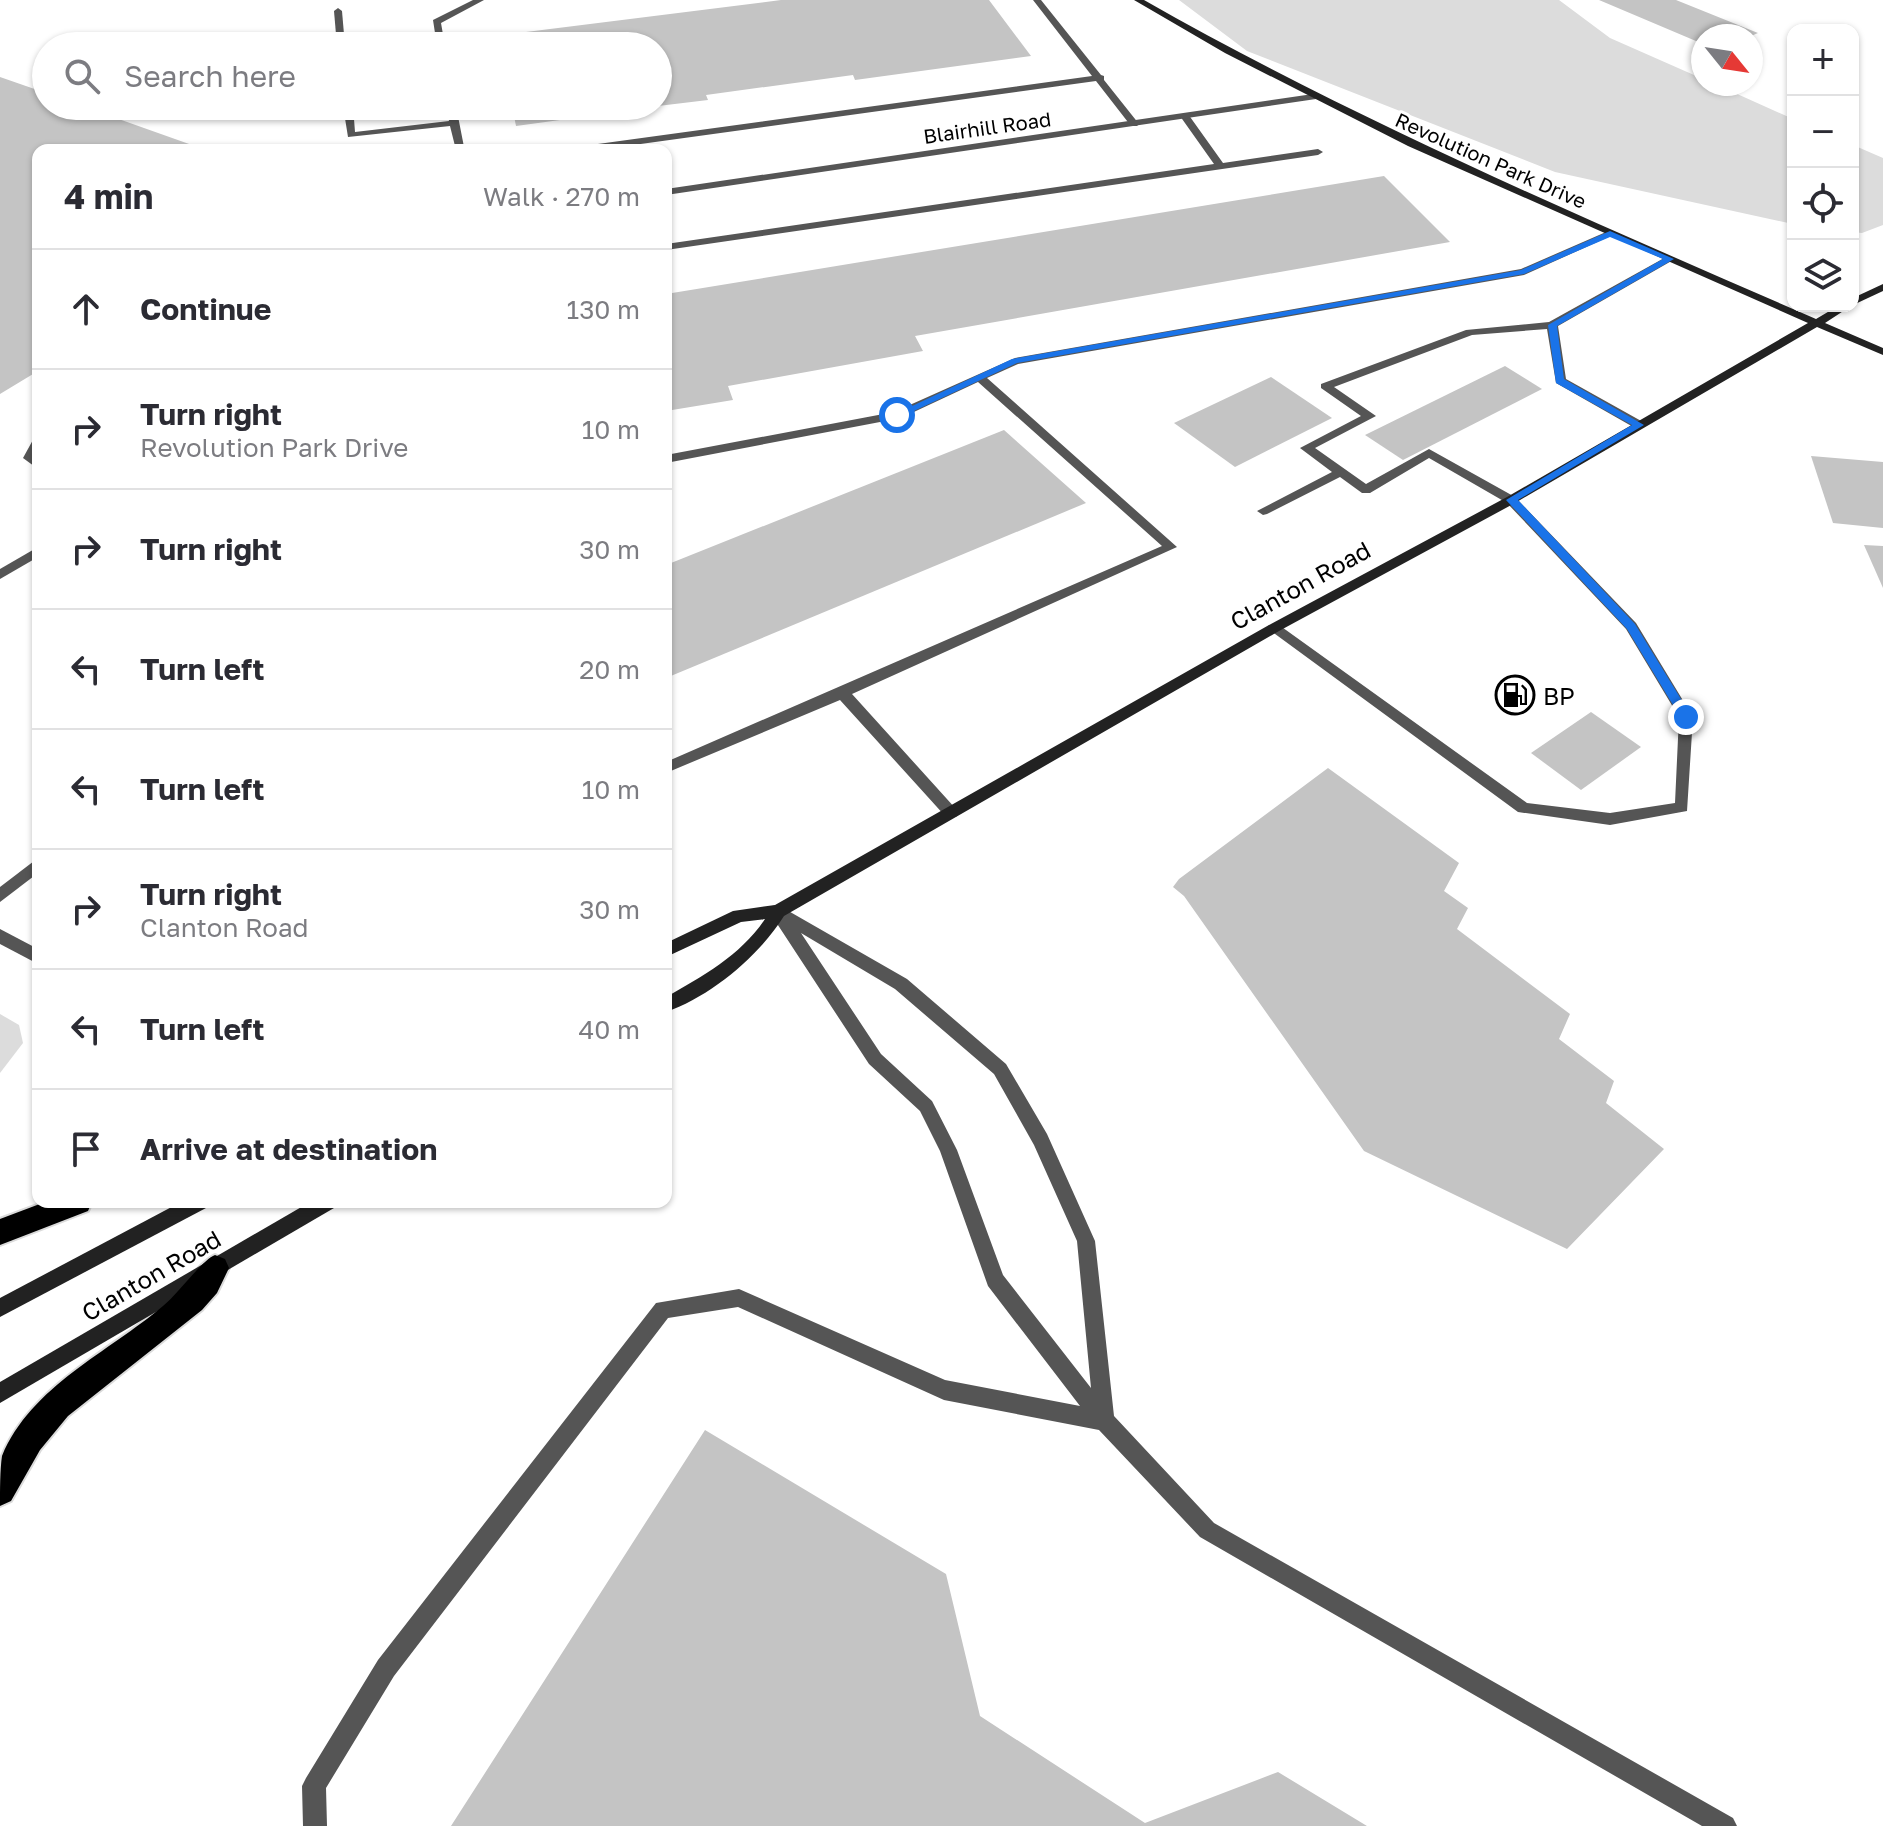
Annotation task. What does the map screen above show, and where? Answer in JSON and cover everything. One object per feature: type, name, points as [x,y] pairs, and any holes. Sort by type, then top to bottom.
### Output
[{"type":"highway","points":[[0,1232],[62,1208]]},
{"type":"highway","points":[[0,1490],[16,1461],[52,1411],[178,1311],[207,1285],[215,1268]]},
{"type":"main road","name":"Revolution Park Drive","points":[[1138,0],[1313,97],[1428,154],[1883,352]]},
{"type":"main road","points":[[1859,299],[1883,287]]},
{"type":"main road","name":"Clanton Road","points":[[672,947],[739,916],[778,911],[1274,628],[1511,500],[1836,312]]},
{"type":"main road","name":"Clanton Road","points":[[672,1001],[746,956],[759,943],[778,911]]},
{"type":"main road","name":"Clanton Road","points":[[0,1308],[188,1208]]},
{"type":"main road","name":"Clanton Road","points":[[0,1393],[317,1208]]},
{"type":"street","points":[[438,32],[436,22],[480,0]]},
{"type":"street","points":[[1037,0],[1134,124]]},
{"type":"street","points":[[338,11],[340,32]]},
{"type":"street","points":[[620,144],[1101,78]]},
{"type":"street","name":"Blairhill Road","points":[[672,191],[1313,97]]},
{"type":"street","points":[[1185,116],[1220,166]]},
{"type":"street","points":[[349,120],[351,135],[454,123]]},
{"type":"street","points":[[453,120],[458,144]]},
{"type":"street","points":[[672,246],[1318,152]]},
{"type":"street","points":[[672,458],[897,415],[1015,361],[1524,272],[1610,234]]},
{"type":"street","points":[[1274,628],[1523,808],[1610,819],[1682,807],[1686,717],[1631,626],[1511,500],[1429,453],[1366,490],[1306,448],[1370,416],[1325,386],[1470,332],[1552,325],[1670,259]]},
{"type":"street","points":[[1552,325],[1560,381],[1639,425]]},
{"type":"street","points":[[672,765],[1171,547],[979,377]]},
{"type":"street","points":[[1263,511],[1341,472]]},
{"type":"street","points":[[0,575],[32,555]]},
{"type":"street","points":[[842,693],[951,813]]},
{"type":"street","points":[[0,896],[32,869]]},
{"type":"street","points":[[778,911],[901,984],[1000,1069],[1041,1140],[1086,1241],[1104,1421]]},
{"type":"street","points":[[778,911],[875,1059],[926,1106],[948,1150],[995,1280],[1104,1421],[1207,1530],[1725,1826]]},
{"type":"street","points":[[0,936],[32,954]]},
{"type":"street","points":[[315,1826],[314,1786],[386,1668],[663,1310],[739,1298],[944,1390],[1104,1421]]},
{"type":"shaded area","points":[[1179,0],[1559,0],[1610,38],[1691,74],[1691,96],[1742,96],[1787,116],[1787,223],[1555,172],[1247,51]]},
{"type":"shaded area","points":[[1859,148],[1883,158],[1883,225],[1859,233]]},
{"type":"shaded area","points":[[0,1014],[19,1025],[23,1043],[0,1073]]},
{"type":"building","points":[[781,0],[989,0],[1031,56],[855,80],[853,75],[706,95],[708,100],[672,104],[672,32],[526,32]]},
{"type":"building","points":[[1599,0],[1676,0],[1736,24],[1691,24],[1691,39]]},
{"type":"building","points":[[0,77],[32,88],[32,120],[121,120],[189,144],[32,144],[32,375],[0,394]]},
{"type":"building","points":[[515,120],[560,120],[516,126]]},
{"type":"building","points":[[1384,176],[1450,242],[915,336],[923,351],[728,386],[733,400],[672,410],[672,293]]},
{"type":"building","points":[[1505,366],[1542,389],[1403,460],[1365,435]]},
{"type":"building","points":[[1271,377],[1332,418],[1235,467],[1174,423]]},
{"type":"building","points":[[1004,430],[1086,503],[672,676],[672,563]]},
{"type":"building","points":[[1811,456],[1883,462],[1883,528],[1833,523]]},
{"type":"building","points":[[1864,545],[1883,546],[1883,588]]},
{"type":"building","points":[[1591,712],[1641,747],[1581,790],[1531,753]]},
{"type":"building","points":[[1328,768],[1459,863],[1444,891],[1468,908],[1457,929],[1570,1014],[1559,1039],[1614,1081],[1606,1103],[1664,1149],[1567,1249],[1364,1151],[1184,896],[1173,887],[1179,879]]},
{"type":"building","points":[[705,1430],[946,1574],[980,1716],[1145,1823],[1278,1772],[1367,1826],[451,1826]]},
{"type":"place","name":"BP","points":[[1515,695]]},
{"type":"route","points":[[897,415],[1015,361],[1524,272],[1610,234],[1670,259],[1552,325],[1560,381],[1639,425],[1511,500],[1631,626],[1686,717]]}]
